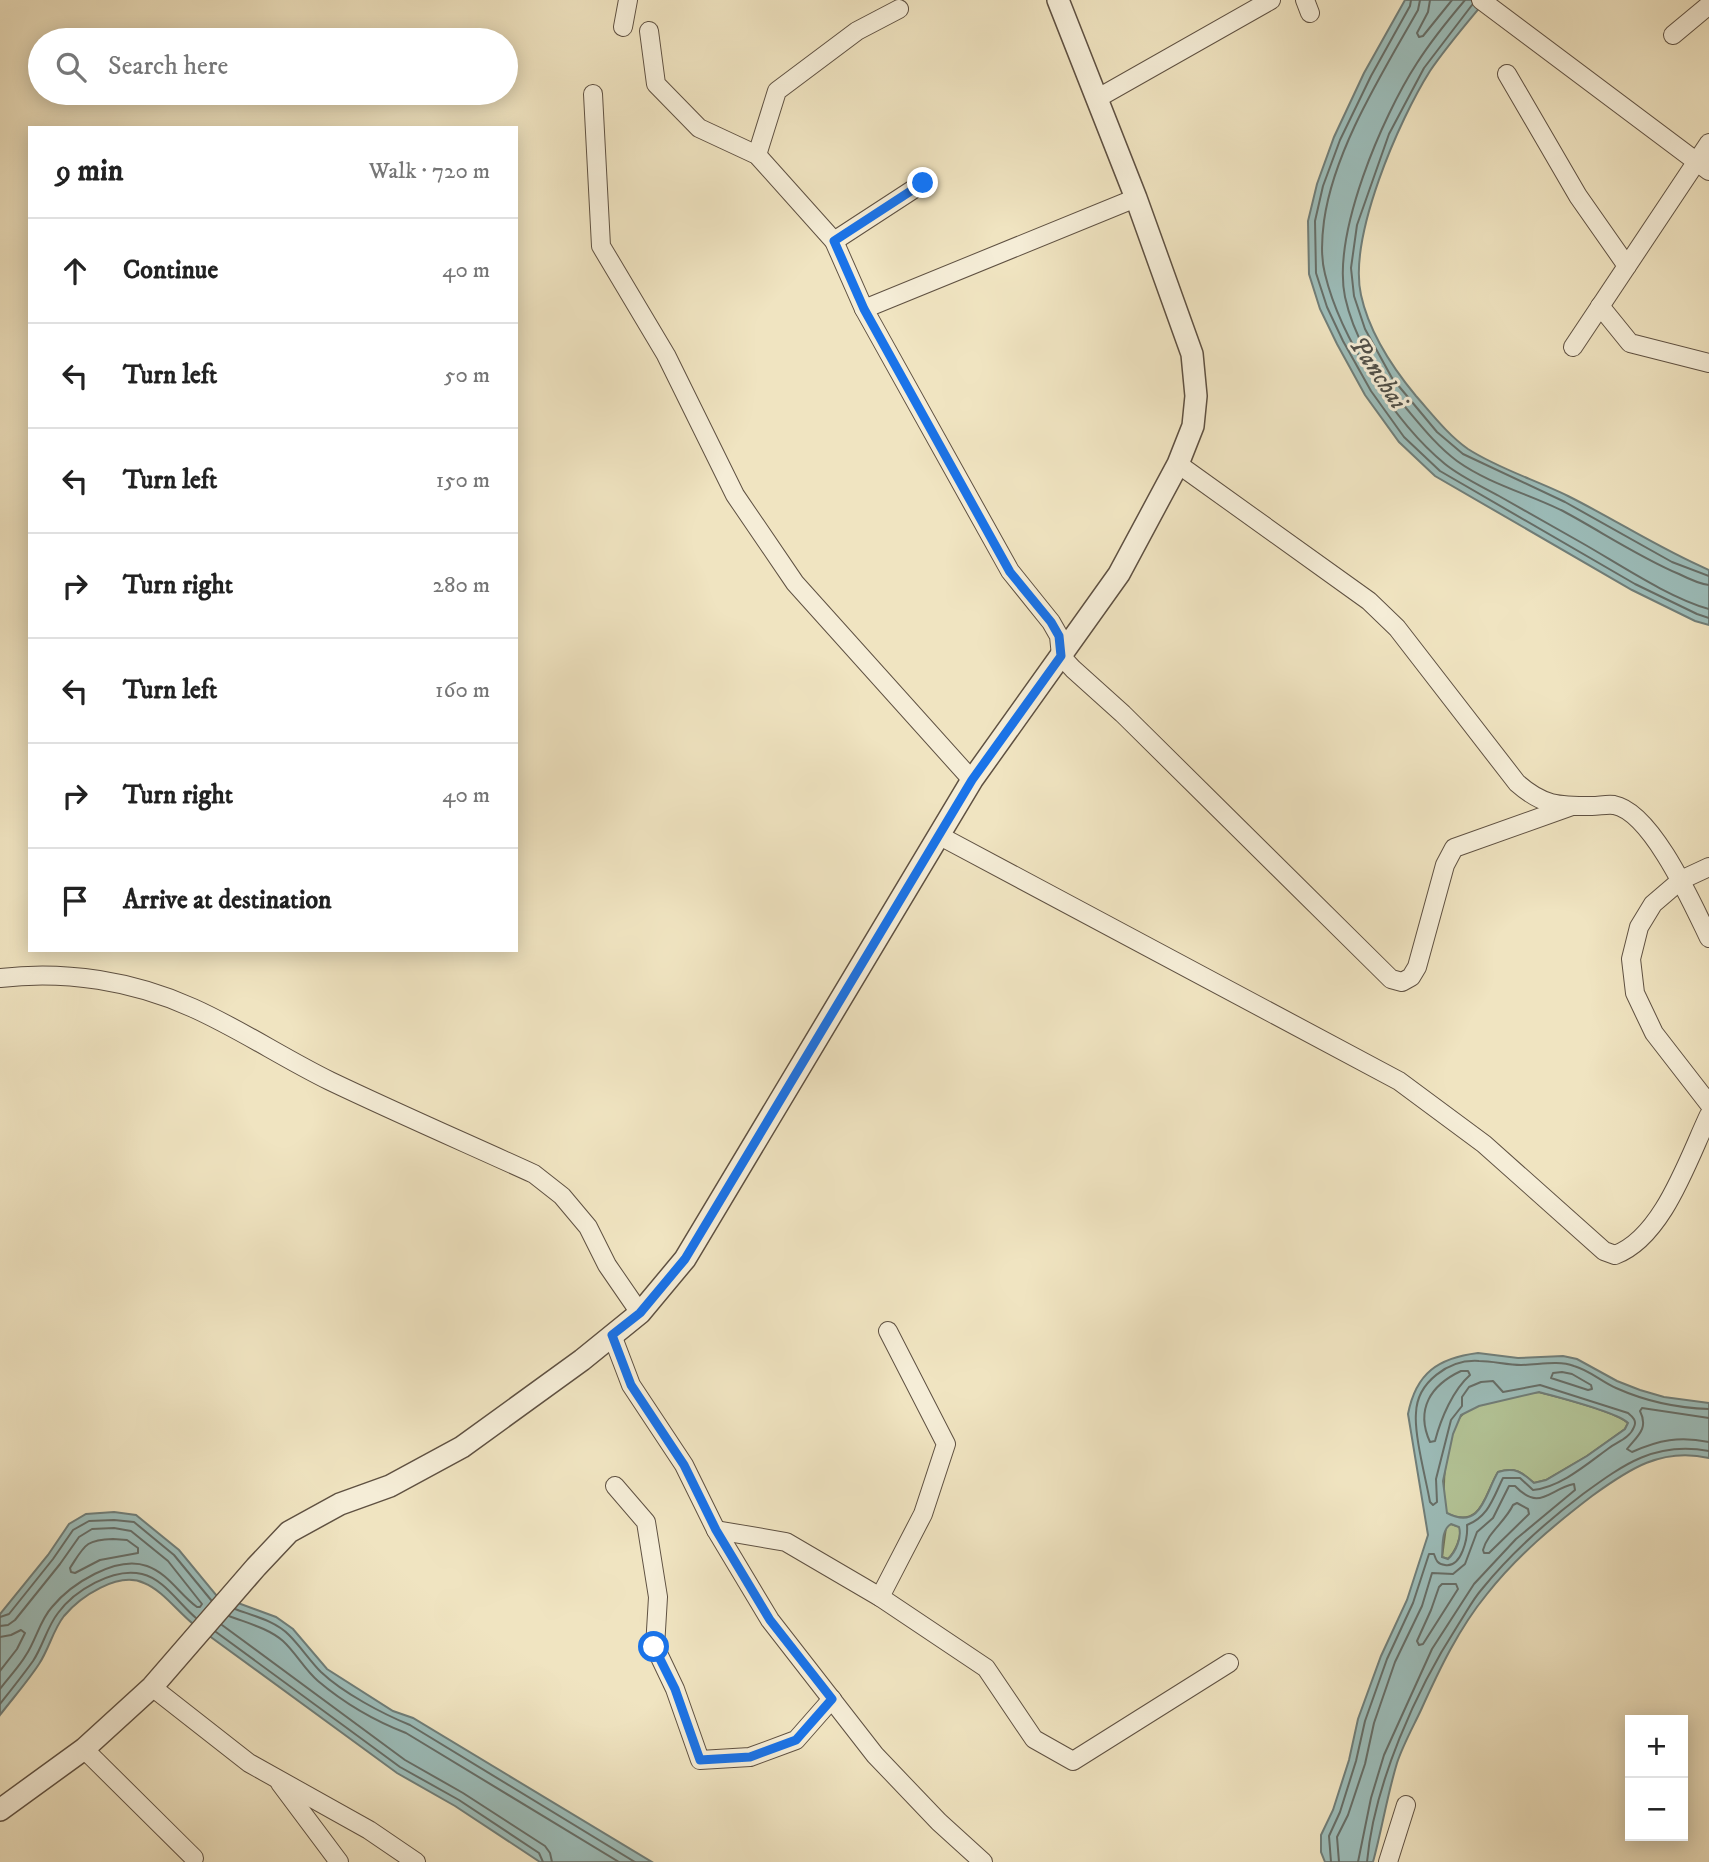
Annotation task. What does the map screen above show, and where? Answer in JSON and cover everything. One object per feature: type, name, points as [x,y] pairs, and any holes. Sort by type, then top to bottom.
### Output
[{"type":"street","points":[[623,27],[628,0]]},
{"type":"street","points":[[0,1810],[84,1749],[152,1687],[289,1532],[340,1504],[390,1486],[462,1447],[640,1313],[685,1259],[972,780],[1119,574],[1178,464],[1193,426],[1196,396],[1192,354],[1136,198],[1058,0]]},
{"type":"street","points":[[1098,98],[1271,0]]},
{"type":"street","points":[[1480,0],[1702,166]]},
{"type":"street","points":[[1673,35],[1709,5]]},
{"type":"street","points":[[757,155],[777,91],[857,32],[899,9]]},
{"type":"street","points":[[649,31],[656,84],[699,128],[757,155],[834,241],[864,309],[1010,572],[1051,622],[1059,636],[1061,656],[1123,713],[1391,979],[1402,982],[1411,977],[1417,967],[1445,865],[1454,848],[1572,806]]},
{"type":"street","points":[[1507,74],[1578,196],[1627,266]]},
{"type":"street","points":[[593,94],[601,246],[666,355],[735,495],[795,583],[972,780]]},
{"type":"street","points":[[1573,347],[1627,266],[1702,166],[1709,143]]},
{"type":"street","points":[[834,241],[923,183]]},
{"type":"street","points":[[864,309],[1136,198]]},
{"type":"street","points":[[1600,306],[1630,343],[1709,363]]},
{"type":"street","points":[[1178,464],[1368,601],[1397,628],[1517,783],[1532,797],[1545,803],[1572,806],[1614,805],[1630,811],[1644,824],[1681,880],[1709,938]]},
{"type":"street","points":[[940,836],[1399,1081],[1484,1144],[1604,1251],[1615,1255],[1629,1250],[1659,1220],[1709,1115]]},
{"type":"street","points":[[1709,867],[1681,880],[1653,904],[1639,927],[1631,959],[1635,993],[1654,1033],[1709,1104]]},
{"type":"street","points":[[0,978],[41,975],[73,977],[135,987],[165,996],[195,1008],[328,1080],[534,1174],[562,1196],[588,1227],[607,1265],[640,1313]]},
{"type":"street","points":[[880,1597],[923,1514],[946,1444],[888,1331]]},
{"type":"street","points":[[612,1335],[631,1385],[684,1465],[716,1530],[770,1620],[875,1755],[939,1822],[983,1862]]},
{"type":"street","points":[[615,1486],[646,1522],[658,1597],[654,1647],[675,1689],[700,1760],[750,1757],[796,1740],[832,1699]]},
{"type":"street","points":[[716,1530],[786,1542],[880,1597],[986,1668],[1034,1739],[1073,1761],[1229,1663]]},
{"type":"street","points":[[152,1687],[249,1763],[369,1830],[416,1862]]},
{"type":"street","points":[[84,1749],[194,1858]]},
{"type":"street","points":[[276,1778],[339,1862]]},
{"type":"street","points":[[1388,1862],[1406,1805]]},
{"type":"green space","points":[[1539,1392],[1600,1409],[1628,1423],[1625,1429],[1587,1456],[1546,1480],[1534,1483],[1518,1472],[1498,1472],[1481,1507],[1475,1513],[1458,1517],[1446,1513],[1446,1461],[1453,1432],[1464,1413],[1471,1408],[1500,1399]]},
{"type":"green space","points":[[1451,1524],[1460,1527],[1460,1535],[1448,1559],[1442,1557],[1446,1527]]},
{"type":"water","name":"Panchai","points":[[1405,0],[1486,0],[1430,71],[1404,119],[1379,180],[1362,242],[1359,271],[1361,295],[1376,336],[1398,373],[1416,396],[1447,431],[1468,449],[1492,463],[1568,496],[1709,570],[1709,625],[1695,621],[1632,590],[1435,476],[1399,442],[1365,395],[1337,344],[1320,309],[1309,274],[1308,221],[1317,184],[1334,137],[1364,73]]},
{"type":"water","points":[[1478,1353],[1518,1358],[1563,1356],[1577,1359],[1640,1390],[1664,1397],[1709,1403],[1709,1458],[1692,1455],[1661,1458],[1633,1469],[1578,1507],[1511,1567],[1477,1607],[1459,1635],[1405,1743],[1393,1775],[1373,1862],[1325,1862],[1321,1852],[1321,1835],[1333,1810],[1349,1760],[1358,1719],[1381,1656],[1407,1600],[1428,1535],[1408,1414],[1423,1378],[1440,1364]],"holes":[[[1539,1392],[1600,1410],[1628,1423],[1625,1429],[1587,1456],[1546,1480],[1534,1483],[1518,1472],[1498,1472],[1481,1507],[1475,1513],[1468,1517],[1447,1513],[1443,1481],[1453,1434],[1461,1415],[1479,1406]],[[1451,1524],[1459,1527],[1460,1535],[1456,1548],[1448,1559],[1442,1557],[1443,1543],[1444,1534]]]},
{"type":"water","points":[[114,1512],[136,1515],[179,1550],[216,1595],[276,1617],[293,1629],[327,1669],[393,1711],[413,1718],[652,1862],[540,1862],[455,1806],[397,1773],[190,1622],[158,1591],[134,1580],[123,1580],[100,1588],[64,1616],[39,1664],[0,1715],[0,1614],[48,1555],[69,1524],[86,1514]]},
{"type":"route","points":[[654,1647],[675,1689],[700,1760],[750,1757],[796,1740],[832,1699],[770,1620],[716,1530],[684,1465],[631,1385],[612,1335],[640,1313],[685,1259],[972,780],[1061,656],[1059,636],[1051,622],[1010,572],[864,309],[834,241],[923,183]]}]
